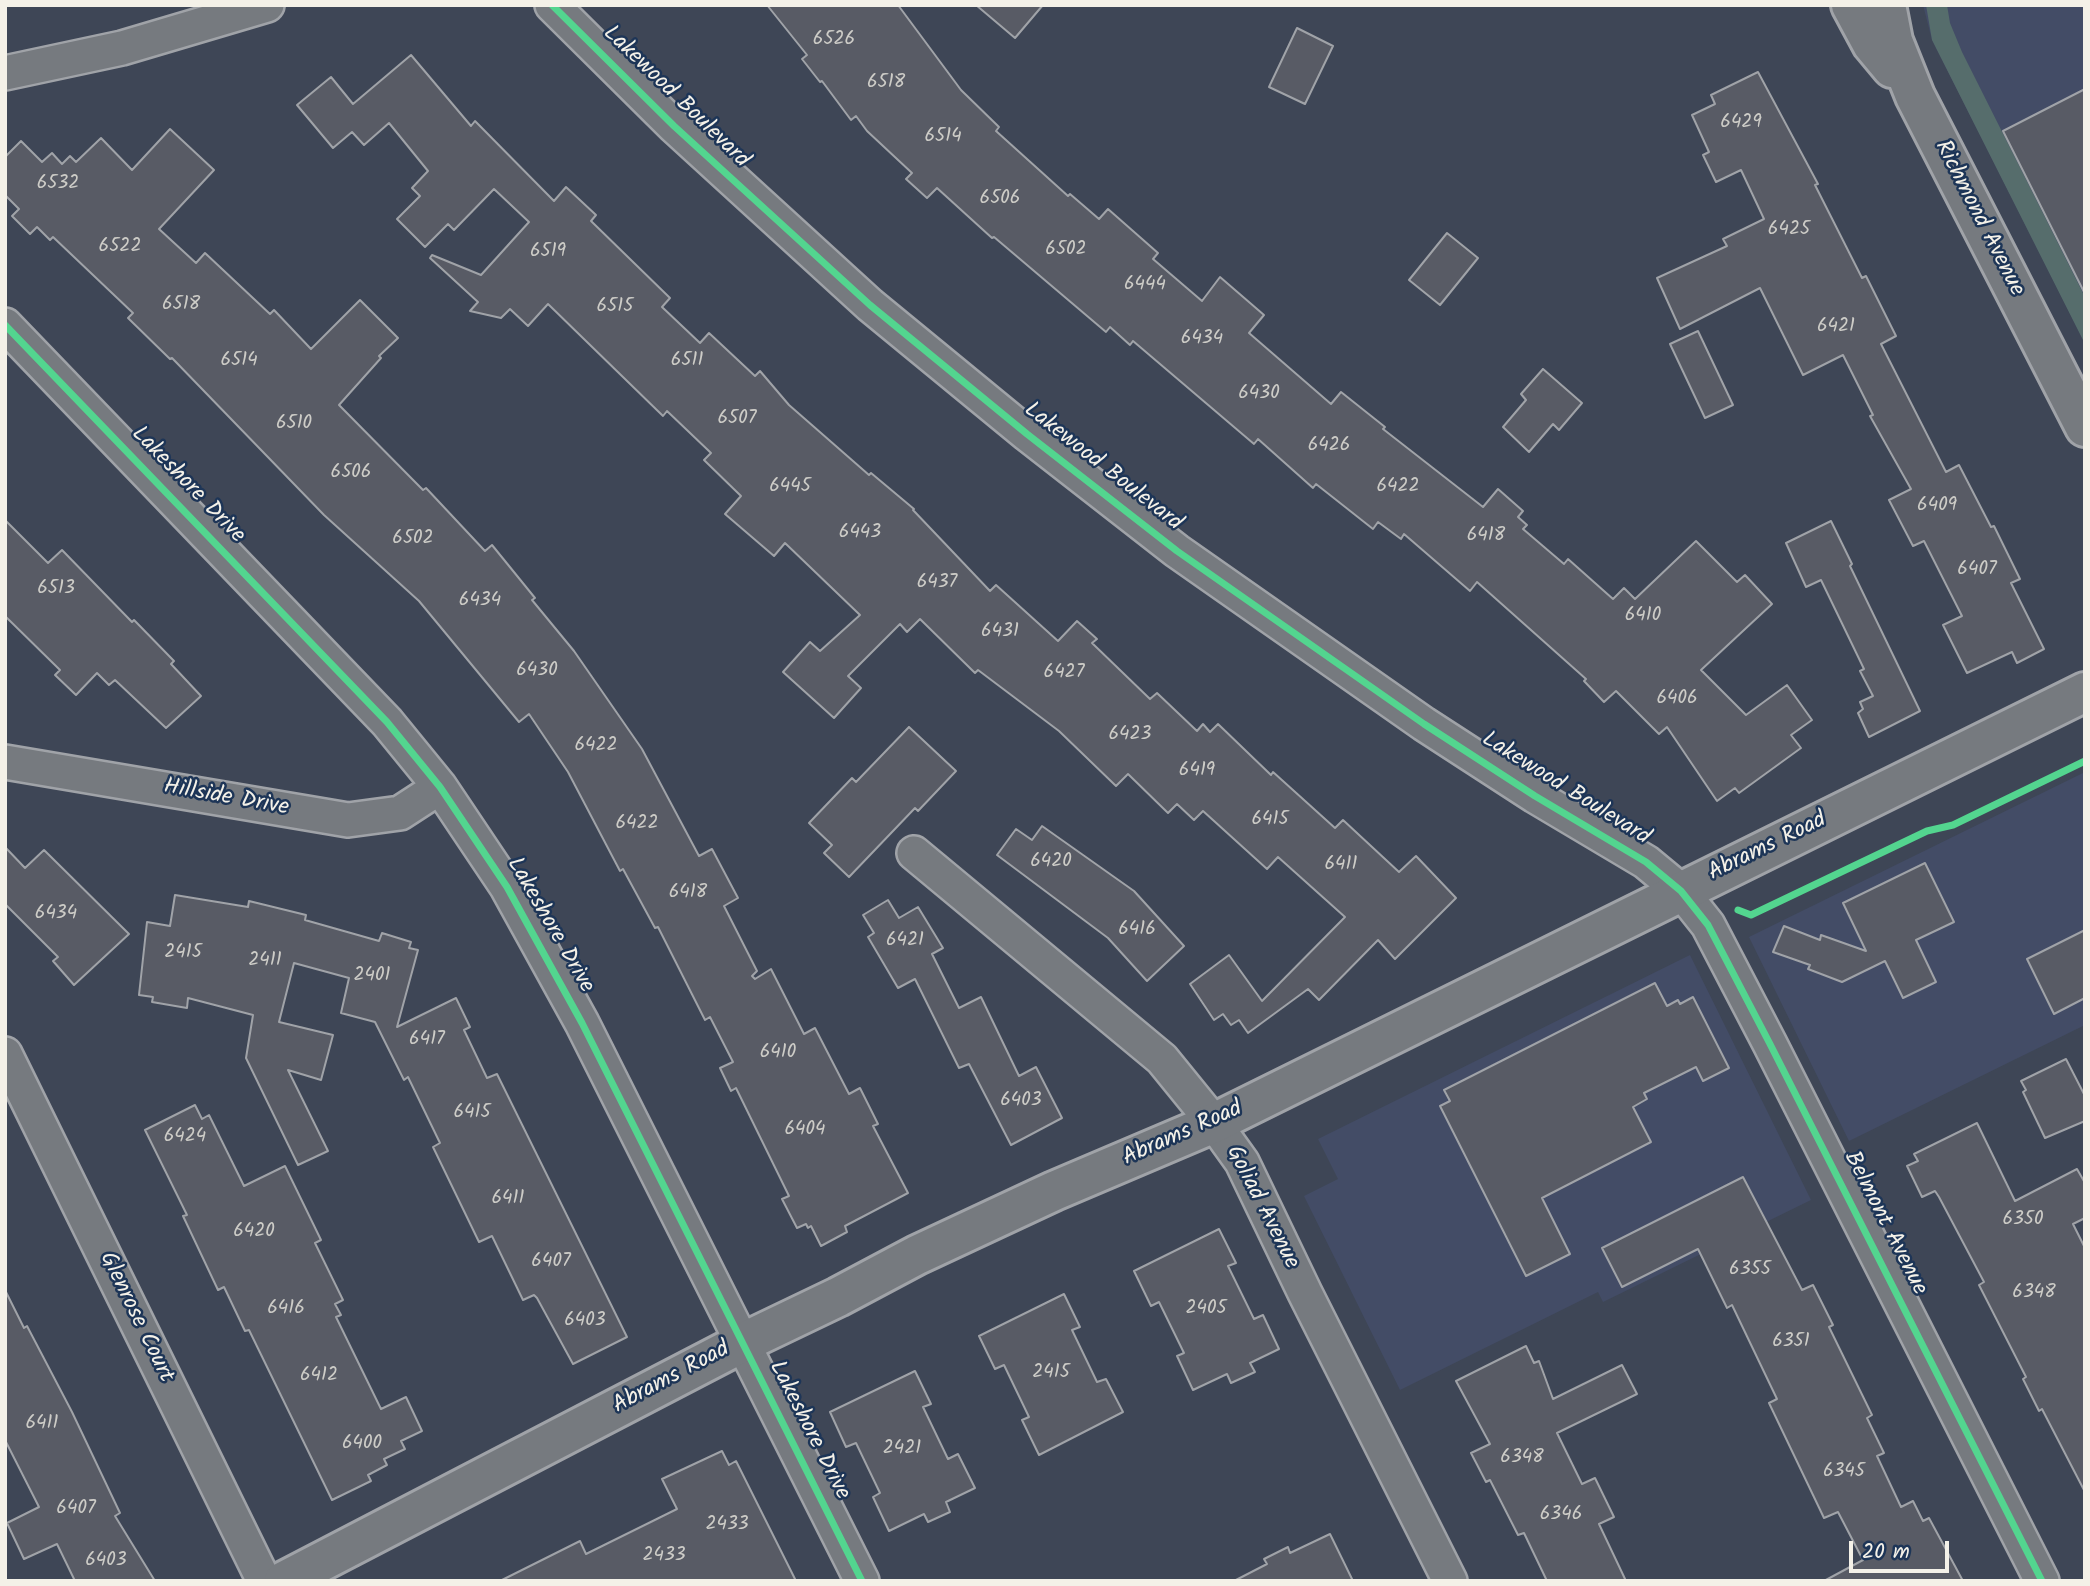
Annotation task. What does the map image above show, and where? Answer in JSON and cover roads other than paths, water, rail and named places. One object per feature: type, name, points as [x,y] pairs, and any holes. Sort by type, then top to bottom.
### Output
[{"type":"main road","points":[[1851,5],[1872,44],[1915,96]]},
{"type":"main road","name":"Richmond Avenue","points":[[1886,5],[1893,41],[1915,96],[2085,427]]},
{"type":"main road","name":"Abrams Road","points":[[284,1581],[917,1255],[1054,1191],[1214,1123],[2085,692]]},
{"type":"street","points":[[5,73],[122,48],[267,5]]},
{"type":"street","name":"Lakewood Boulevard","points":[[552,5],[674,126],[870,305],[1048,451],[1177,551],[1357,677],[1535,796],[1646,862],[1681,891]]},
{"type":"street","name":"Lakeshore Drive","points":[[5,325],[387,722],[440,787],[507,887],[582,1023],[862,1581]]},
{"type":"street","name":"Hillside Drive","points":[[5,762],[348,820],[400,813],[440,787]]},
{"type":"street","name":"Goliad Avenue","points":[[914,853],[1162,1059],[1214,1123],[1242,1162],[1354,1394],[1450,1581]]},
{"type":"street","name":"Belmont Avenue","points":[[1681,891],[1708,925],[1764,1032],[2042,1581]]},
{"type":"street","name":"Glenrose Court","points":[[5,1054],[264,1581]]}]
